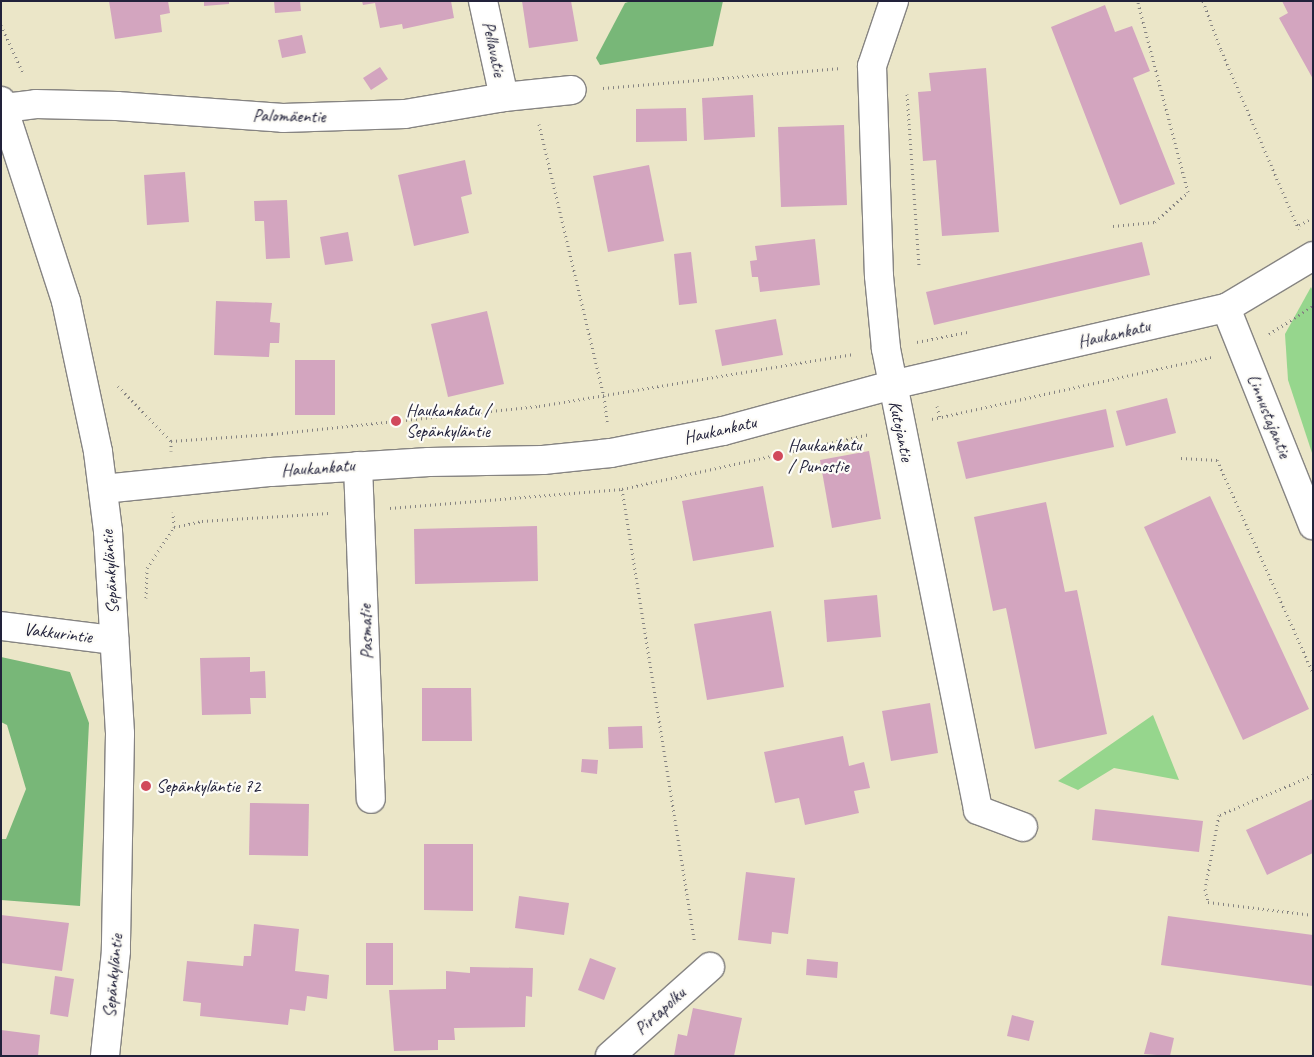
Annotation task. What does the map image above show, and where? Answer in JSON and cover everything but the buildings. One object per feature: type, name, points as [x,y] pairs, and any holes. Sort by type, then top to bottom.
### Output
[{"type":"street","name":"Pellavatie","points":[[483,1],[504,96]]},
{"type":"street","name":"Kutojantie","points":[[894,1],[872,66],[879,276],[886,349],[978,810],[1023,828]]},
{"type":"street","name":"Palomäentie","points":[[3,104],[117,106],[283,118],[405,114],[504,96],[572,90]]},
{"type":"street","name":"Sepänkyläntie","points":[[3,104],[66,301],[103,489],[120,734],[116,951],[106,1056]]},
{"type":"street","name":"Haukankatu","points":[[103,489],[358,466],[543,460],[611,453],[723,431],[892,386],[1226,308],[1312,256]]},
{"type":"street","name":"Linnustajantie","points":[[1226,308],[1313,525]]},
{"type":"street","name":"Pasmatie","points":[[358,466],[371,799]]},
{"type":"street","name":"Vakkurintie","points":[[1,626],[114,640]]},
{"type":"street","name":"Pirtapolku","points":[[610,1056],[705,971]]},
{"type":"path","points":[[1203,1],[1221,50],[1312,256]]},
{"type":"path","points":[[1114,226],[1155,222],[1188,192],[1138,3]]},
{"type":"path","points":[[572,90],[872,66]]},
{"type":"path","points":[[907,92],[919,266]]},
{"type":"path","points":[[531,94],[604,396],[611,453],[622,490],[705,971]]},
{"type":"path","points":[[1290,231],[1313,218]]},
{"type":"path","points":[[171,441],[320,429],[539,406],[886,349],[970,332]]},
{"type":"path","points":[[1181,458],[1217,460],[1313,673]]},
{"type":"path","points":[[1313,776],[1219,815],[1205,888],[1208,902],[1313,915]]},
{"type":"green space","points":[[631,1],[723,1],[713,46],[600,65],[596,58],[625,3]]},
{"type":"green space","points":[[1311,287],[1313,291],[1313,456],[1288,380],[1285,334]]},
{"type":"green space","points":[[1,657],[70,672],[89,723],[80,906],[1,900],[1,839],[6,839],[26,789],[7,725],[1,722]]},
{"type":"green space","points":[[1153,715],[1179,780],[1114,768],[1078,790],[1058,781]]},
{"type":"place","name":"Haukankatu / Sepänkyläntie","points":[[396,421]]},
{"type":"place","name":"Haukankatu / Punostie","points":[[778,456]]},
{"type":"place","name":"Sepänkyläntie 72","points":[[146,786]]}]
